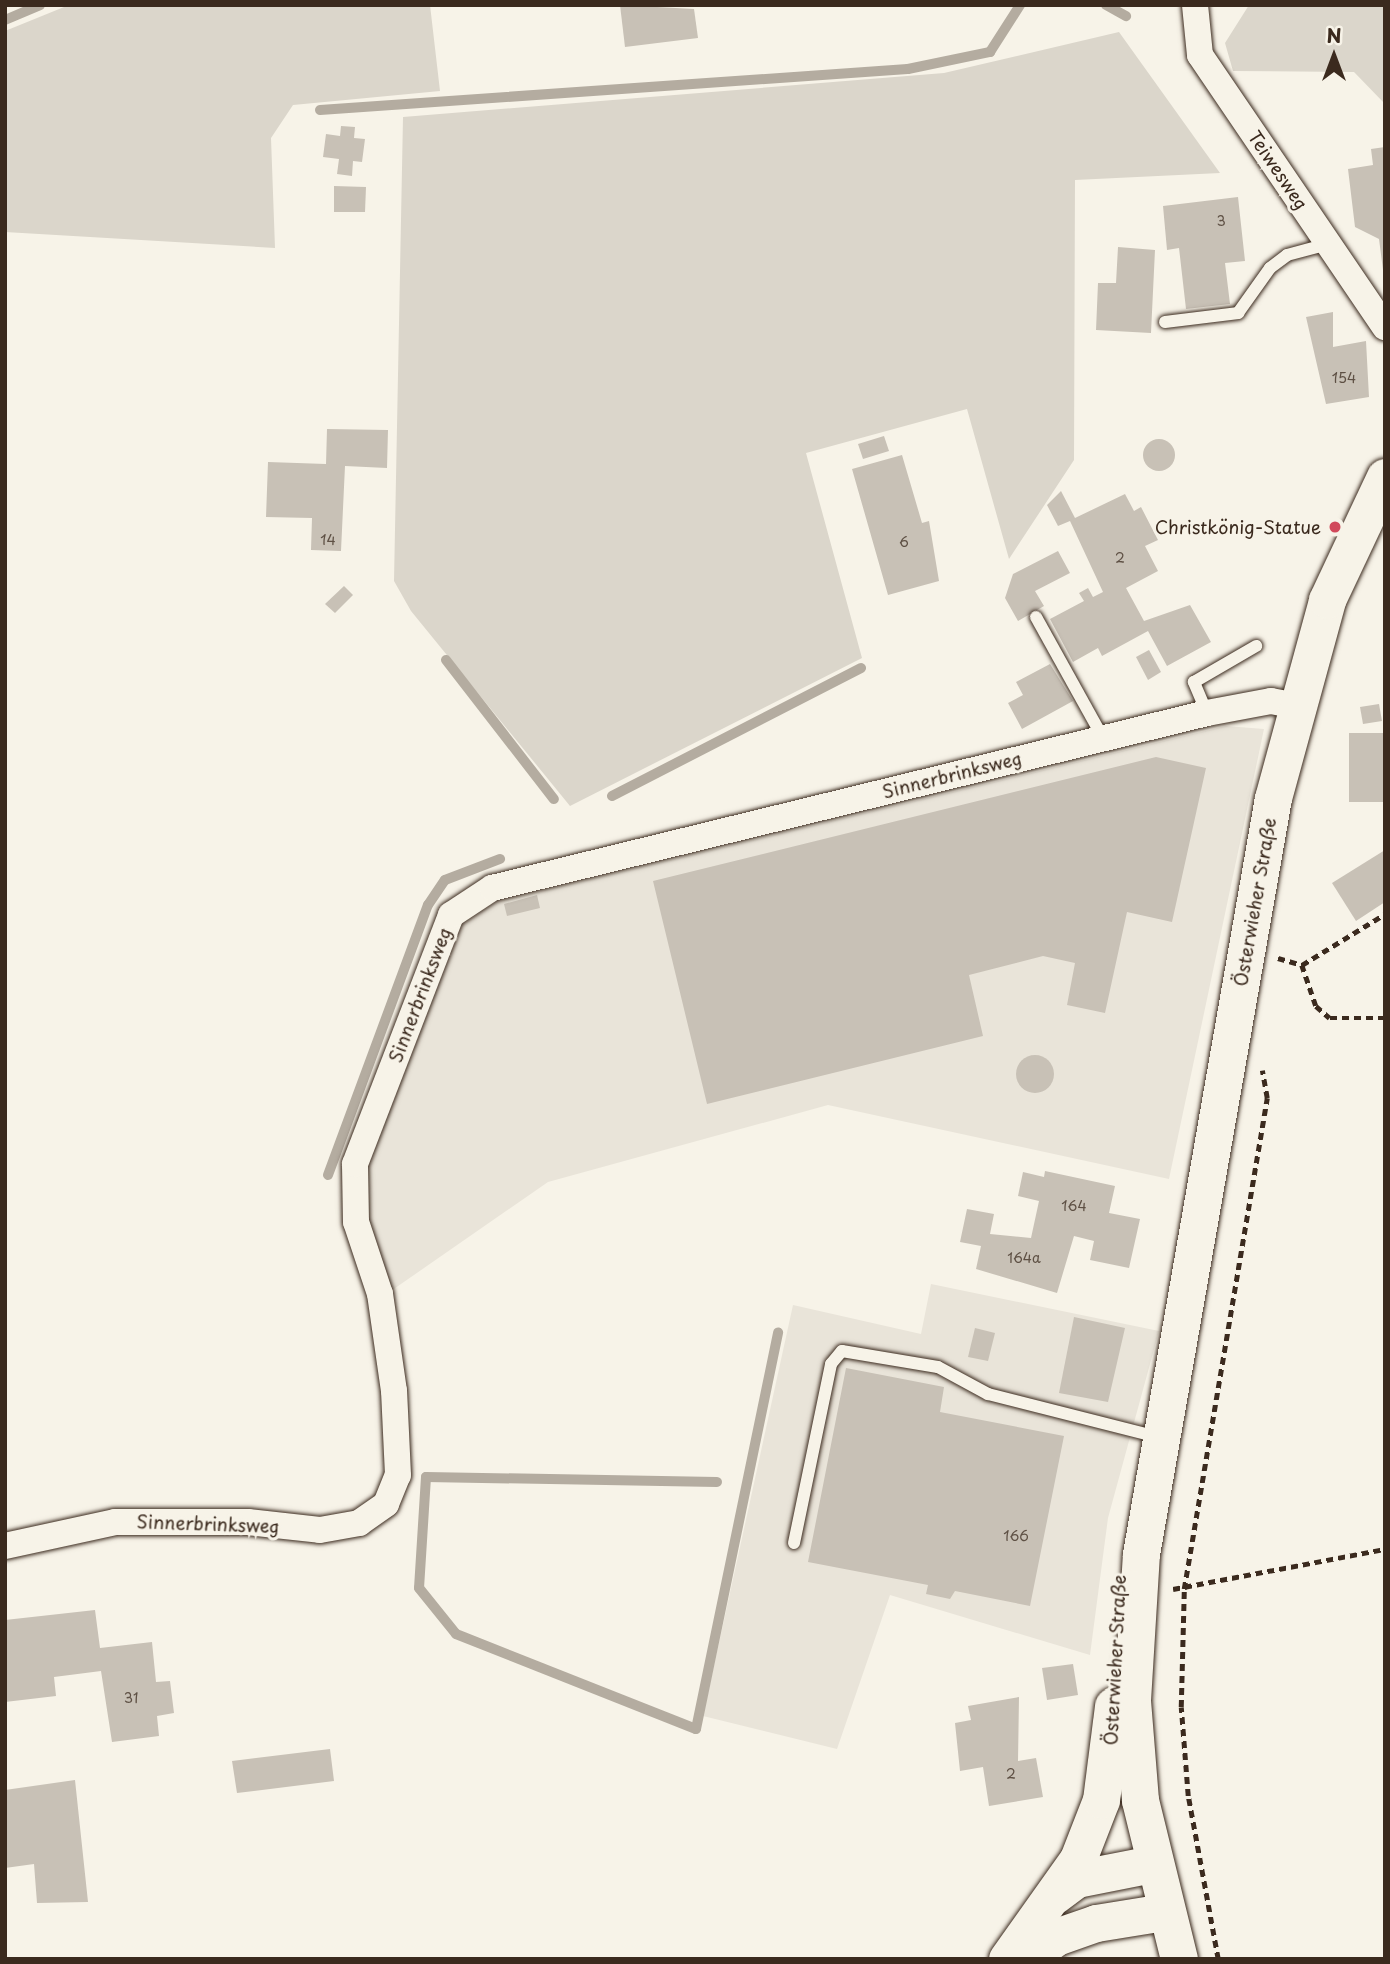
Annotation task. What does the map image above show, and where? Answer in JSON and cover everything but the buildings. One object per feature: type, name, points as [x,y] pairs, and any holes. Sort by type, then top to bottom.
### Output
[{"type":"street","name":"Teiwesweg","points":[[1195,5],[1200,55],[1385,327]]},
{"type":"street","name":"Österwieher Straße","points":[[1179,1959],[1152,1864],[1132,1700],[1137,1587],[1177,1342],[1268,956],[1296,706],[1327,600],[1385,477]]},
{"type":"street","name":"Sinnerbrinksweg","points":[[5,1546],[115,1521],[248,1521],[320,1530],[359,1523],[386,1504],[398,1475],[394,1391],[380,1294],[356,1222],[355,1164],[451,915],[492,888],[1207,713],[1270,701],[1296,706]]},
{"type":"street","name":"Österwieher Straße","points":[[1007,1959],[1078,1859],[1101,1800],[1112,1750],[1117,1586],[1146,1434],[1177,1342]]},
{"type":"street","points":[[1050,1899],[1076,1879],[1152,1864]]},
{"type":"street","points":[[1027,1959],[1056,1937],[1096,1923],[1164,1912]]},
{"type":"lane","points":[[1165,322],[1238,313],[1270,268],[1287,255],[1329,244]]},
{"type":"lane","points":[[1036,617],[1103,738]]},
{"type":"lane","points":[[1207,713],[1194,682],[1256,646]]},
{"type":"lane","points":[[794,1543],[831,1364],[842,1351],[938,1367],[988,1394],[1146,1434]]},
{"type":"path","points":[[1268,956],[1302,965],[1385,914]]},
{"type":"path","points":[[1302,965],[1316,1006],[1330,1018],[1385,1018]]},
{"type":"path","points":[[1218,1959],[1188,1796],[1181,1707],[1184,1589],[1268,1098],[1261,1061]]},
{"type":"path","points":[[1137,1587],[1184,1589],[1385,1549]]},
{"type":"shaded area","points":[[69,5],[430,5],[440,91],[293,105],[271,138],[275,248],[5,232],[5,31]]},
{"type":"shaded area","points":[[1249,5],[1385,5],[1385,104],[1354,72],[1233,71],[1225,43]]},
{"type":"shaded area","points":[[1119,32],[1220,173],[1075,180],[1074,460],[1009,559],[967,409],[806,453],[862,658],[570,806],[411,611],[394,581],[403,117],[944,73]]},
{"type":"shaded area","points":[[1226,726],[1264,729],[1169,1179],[828,1105],[548,1182],[388,1293],[367,1223],[368,1167],[462,925],[496,902]]},
{"type":"shaded area","points":[[931,1284],[1159,1331],[1108,1518],[1090,1655],[890,1595],[837,1749],[703,1716],[793,1305],[921,1334]]},
{"type":"waterway","points":[[5,20],[40,5]]},
{"type":"waterway","points":[[320,110],[908,69],[990,52],[1020,5]]},
{"type":"waterway","points":[[1106,5],[1126,16]]},
{"type":"waterway","points":[[446,660],[554,799]]},
{"type":"waterway","points":[[612,796],[861,668]]},
{"type":"waterway","points":[[328,1175],[428,905],[445,880],[500,859]]},
{"type":"waterway","points":[[717,1482],[426,1477],[419,1588],[456,1634],[696,1729],[778,1332]]},
{"type":"place","name":"Christkönig-Statue","points":[[1335,527]]}]
